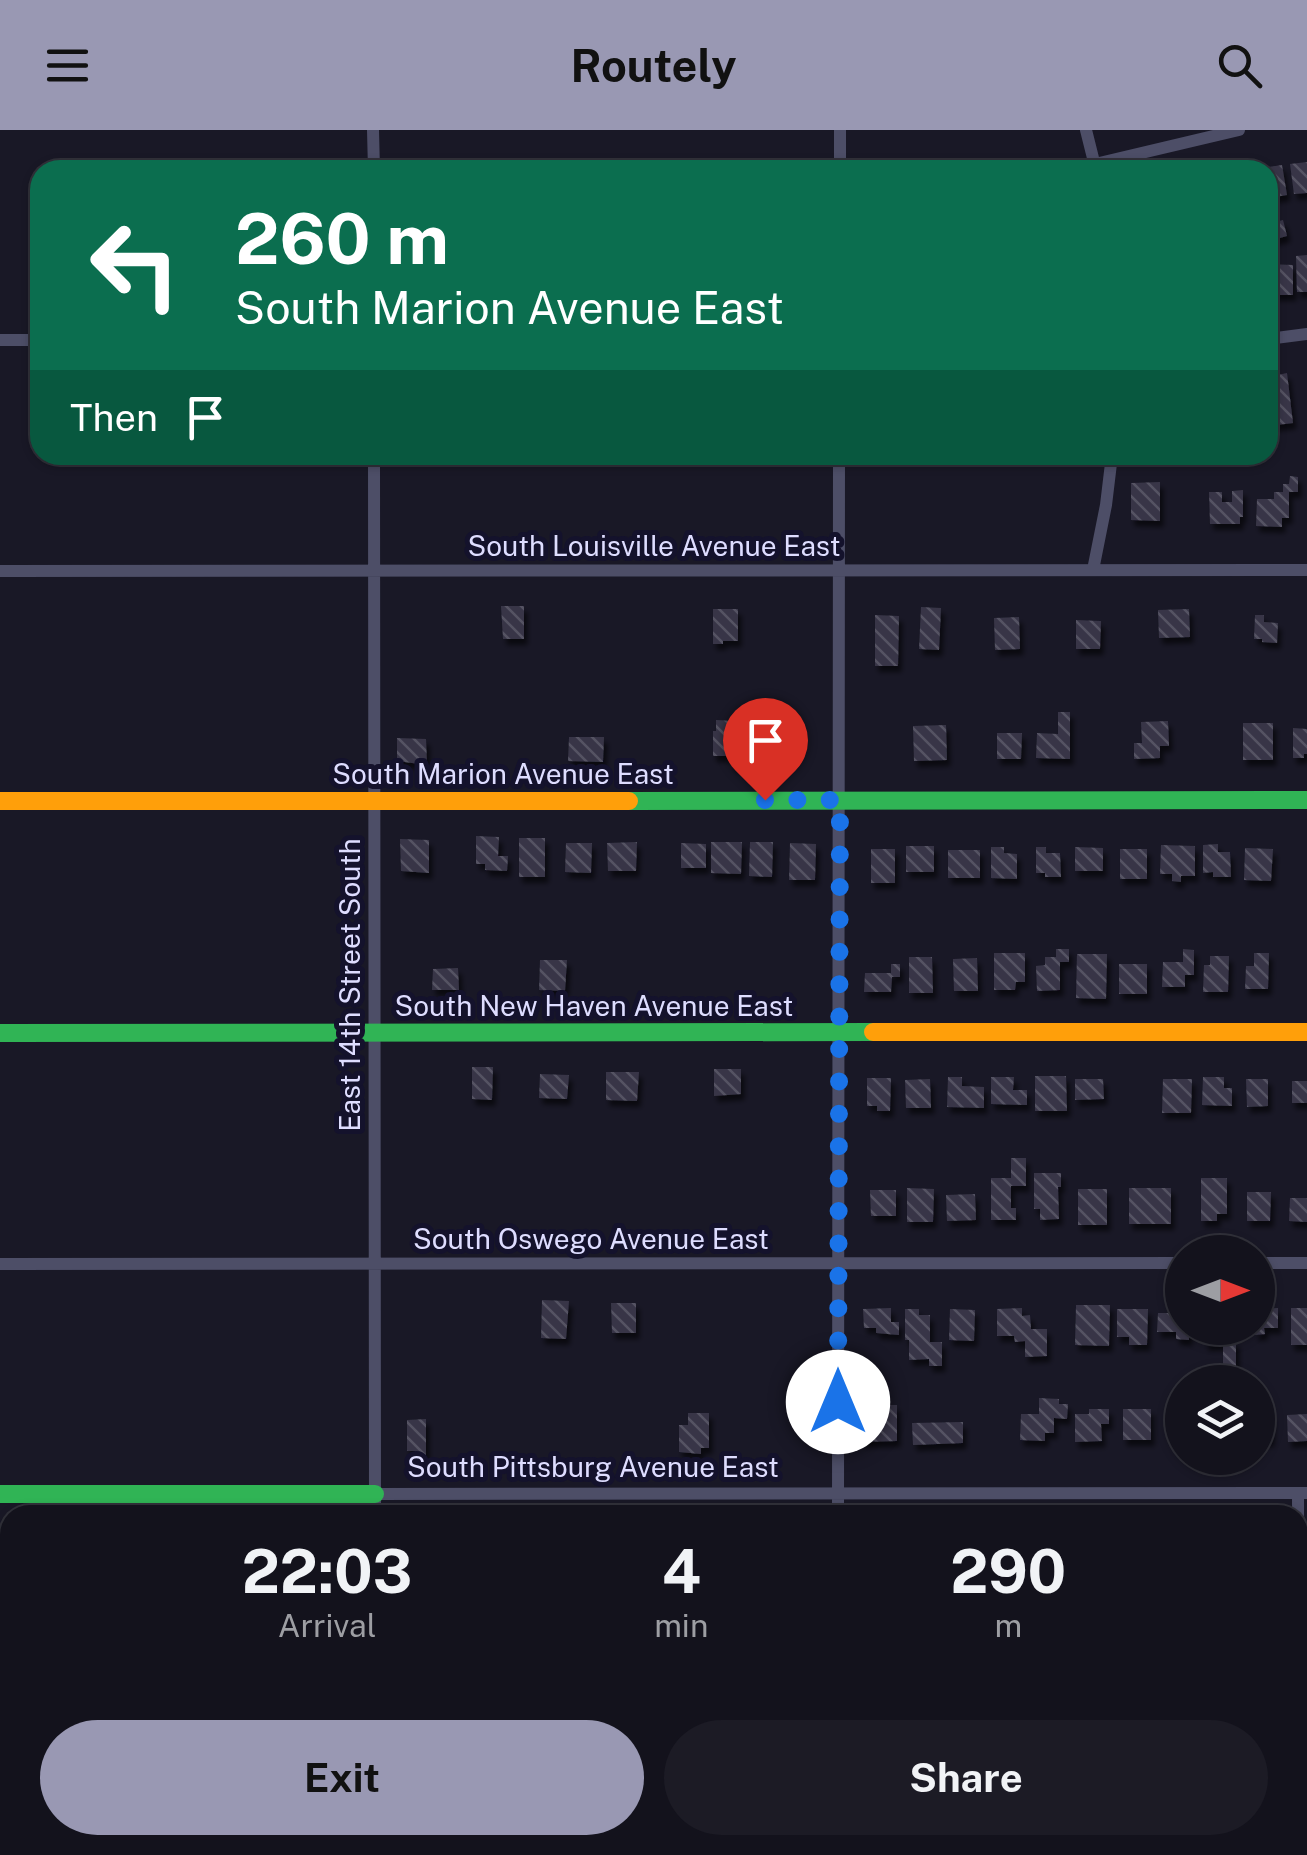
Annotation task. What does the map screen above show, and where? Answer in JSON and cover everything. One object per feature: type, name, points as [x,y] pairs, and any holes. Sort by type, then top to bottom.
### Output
[{"type":"street","points":[[373,130],[374,160]]},
{"type":"street","points":[[840,130],[840,160]]},
{"type":"street","points":[[1086,130],[1093,160]]},
{"type":"street","points":[[1122,160],[1239,130]]},
{"type":"street","points":[[1278,338],[1307,334]]},
{"type":"street","points":[[0,340],[30,340]]},
{"type":"street","name":"East 14th Street South","points":[[374,465],[375,1505]]},
{"type":"street","points":[[838,1505],[839,465]]},
{"type":"street","points":[[1093,570],[1111,465]]},
{"type":"street","name":"South Louisville Avenue East","points":[[0,571],[1307,570]]},
{"type":"street","name":"South Marion Avenue East","points":[[0,802],[1307,800]]},
{"type":"street","name":"South New Haven Avenue East","points":[[0,1033],[1307,1032]]},
{"type":"street","name":"South Oswego Avenue East","points":[[0,1264],[1165,1263]]},
{"type":"street","points":[[1275,1263],[1307,1263]]},
{"type":"street","name":"South Pittsburg Avenue East","points":[[0,1494],[1303,1494]]},
{"type":"building","points":[[1307,162],[1307,193],[1294,194],[1290,164]]},
{"type":"building","points":[[1282,165],[1287,195],[1278,196],[1278,166]]},
{"type":"building","points":[[1283,220],[1287,236],[1278,238],[1278,221]]},
{"type":"building","points":[[1307,255],[1307,292],[1297,292],[1296,256]]},
{"type":"building","points":[[1278,264],[1293,265],[1293,295],[1278,295]]},
{"type":"building","points":[[1287,373],[1293,423],[1278,425],[1278,375]]},
{"type":"building","points":[[1290,476],[1298,477],[1298,492],[1289,492],[1289,518],[1282,518],[1282,527],[1256,526],[1257,499],[1274,499],[1274,492],[1283,492],[1283,484],[1289,484]]},
{"type":"building","points":[[1160,482],[1160,521],[1131,520],[1131,483]]},
{"type":"building","points":[[1243,490],[1240,524],[1210,524],[1209,492],[1222,492],[1222,502],[1232,502],[1232,491]]},
{"type":"building","points":[[501,606],[524,606],[524,639],[503,639]]},
{"type":"building","points":[[921,607],[941,608],[939,650],[919,649]]},
{"type":"building","points":[[713,609],[738,609],[738,641],[713,644]]},
{"type":"building","points":[[1189,609],[1190,637],[1159,638],[1158,610]]},
{"type":"building","points":[[875,615],[899,616],[898,666],[875,666]]},
{"type":"building","points":[[1255,615],[1264,615],[1264,622],[1278,623],[1277,643],[1254,639]]},
{"type":"building","points":[[1019,617],[1020,649],[995,650],[994,618]]},
{"type":"building","points":[[1076,620],[1101,621],[1100,649],[1076,649]]},
{"type":"building","points":[[1058,712],[1070,712],[1070,759],[1036,758],[1037,733],[1058,734]]},
{"type":"building","points":[[716,720],[735,721],[735,742],[742,742],[742,766],[732,766],[732,756],[713,756]]},
{"type":"building","points":[[1168,721],[1169,746],[1160,746],[1160,758],[1134,759],[1134,743],[1142,743],[1141,722]]},
{"type":"building","points":[[1243,723],[1273,723],[1273,760],[1243,760]]},
{"type":"building","points":[[946,725],[947,760],[914,761],[913,726]]},
{"type":"building","points":[[1293,728],[1307,729],[1304,758],[1293,758]]},
{"type":"building","points":[[997,733],[1022,733],[1021,759],[997,759]]},
{"type":"building","points":[[569,737],[604,737],[603,762],[568,761]]},
{"type":"building","points":[[397,738],[426,739],[427,765],[397,761]]},
{"type":"building","points":[[476,836],[499,837],[498,856],[508,856],[507,871],[485,870],[485,864],[476,864]]},
{"type":"building","points":[[519,838],[545,838],[545,877],[519,877]]},
{"type":"building","points":[[400,839],[429,840],[429,873],[401,871]]},
{"type":"building","points":[[637,842],[636,871],[608,871],[607,843]]},
{"type":"building","points":[[711,842],[742,842],[741,874],[711,873]]},
{"type":"building","points":[[750,842],[773,842],[772,877],[749,876]]},
{"type":"building","points":[[566,843],[592,843],[591,873],[565,872]]},
{"type":"building","points":[[681,843],[706,844],[706,868],[681,868]]},
{"type":"building","points":[[790,843],[816,844],[815,880],[789,880]]},
{"type":"building","points":[[1218,844],[1218,852],[1230,852],[1231,877],[1203,873],[1203,845]]},
{"type":"building","points":[[1161,845],[1195,846],[1195,876],[1181,876],[1181,882],[1172,881],[1172,874],[1160,874]]},
{"type":"building","points":[[906,846],[934,846],[934,872],[906,872]]},
{"type":"building","points":[[991,847],[1004,847],[1004,853],[1017,854],[1017,879],[991,878]]},
{"type":"building","points":[[1036,847],[1046,847],[1046,853],[1060,853],[1061,877],[1036,873]]},
{"type":"building","points":[[1075,847],[1103,848],[1103,871],[1075,871]]},
{"type":"building","points":[[1245,848],[1273,849],[1271,881],[1244,880]]},
{"type":"building","points":[[871,849],[895,849],[895,883],[871,883]]},
{"type":"building","points":[[1120,849],[1147,849],[1147,879],[1120,879]]},
{"type":"building","points":[[948,850],[980,850],[980,878],[948,878]]},
{"type":"building","points":[[1056,949],[1069,949],[1069,962],[1060,962],[1060,990],[1037,991],[1036,966],[1045,965],[1045,957],[1056,957]]},
{"type":"building","points":[[1183,949],[1194,950],[1194,975],[1185,975],[1185,987],[1162,987],[1163,962],[1183,962]]},
{"type":"building","points":[[994,953],[1025,953],[1025,982],[1016,982],[1015,990],[994,990]]},
{"type":"building","points":[[1254,953],[1269,953],[1268,989],[1245,989],[1246,966],[1254,966]]},
{"type":"building","points":[[1077,954],[1107,954],[1106,999],[1076,998]]},
{"type":"building","points":[[1210,956],[1229,956],[1228,992],[1203,992],[1204,965],[1210,965]]},
{"type":"building","points":[[909,957],[932,957],[933,993],[909,993]]},
{"type":"building","points":[[977,958],[978,991],[954,991],[953,959]]},
{"type":"building","points":[[540,960],[567,960],[565,991],[539,990]]},
{"type":"building","points":[[891,964],[900,964],[900,977],[892,977],[891,992],[864,992],[865,973],[891,973]]},
{"type":"building","points":[[1119,964],[1147,964],[1147,994],[1119,994]]},
{"type":"building","points":[[458,968],[459,990],[432,990],[433,969]]},
{"type":"building","points":[[472,1067],[493,1067],[492,1100],[472,1099]]},
{"type":"building","points":[[714,1069],[741,1069],[741,1094],[714,1096]]},
{"type":"building","points":[[606,1072],[639,1072],[637,1101],[606,1100]]},
{"type":"building","points":[[540,1074],[569,1075],[567,1099],[539,1098]]},
{"type":"building","points":[[1035,1076],[1066,1076],[1067,1111],[1035,1111]]},
{"type":"building","points":[[948,1077],[962,1077],[962,1086],[984,1087],[984,1108],[947,1107]]},
{"type":"building","points":[[991,1077],[1014,1077],[1013,1090],[1027,1090],[1027,1105],[991,1104]]},
{"type":"building","points":[[1203,1077],[1224,1077],[1224,1088],[1232,1088],[1232,1106],[1202,1105]]},
{"type":"building","points":[[867,1078],[891,1078],[890,1111],[867,1106]]},
{"type":"building","points":[[930,1079],[931,1108],[906,1108],[905,1080]]},
{"type":"building","points":[[1075,1079],[1103,1079],[1104,1099],[1075,1100]]},
{"type":"building","points":[[1163,1079],[1192,1079],[1191,1113],[1162,1113]]},
{"type":"building","points":[[1246,1079],[1268,1079],[1268,1106],[1247,1107]]},
{"type":"building","points":[[1292,1081],[1307,1081],[1307,1103],[1292,1103]]},
{"type":"building","points":[[1011,1158],[1026,1158],[1026,1186],[1011,1186],[1011,1208],[1016,1208],[1016,1220],[991,1220],[991,1178],[1011,1178]]},
{"type":"building","points":[[1034,1173],[1061,1173],[1059,1219],[1040,1220],[1040,1209],[1034,1209]]},
{"type":"building","points":[[1201,1178],[1227,1178],[1227,1214],[1217,1214],[1217,1221],[1201,1221]]},
{"type":"building","points":[[907,1188],[934,1189],[933,1222],[907,1222]]},
{"type":"building","points":[[1129,1188],[1171,1188],[1171,1224],[1129,1224]]},
{"type":"building","points":[[1078,1189],[1107,1189],[1107,1225],[1078,1225]]},
{"type":"building","points":[[870,1190],[896,1190],[896,1216],[871,1216]]},
{"type":"building","points":[[1247,1192],[1271,1192],[1270,1221],[1247,1221]]},
{"type":"building","points":[[975,1194],[976,1220],[947,1221],[946,1195]]},
{"type":"building","points":[[1290,1198],[1307,1198],[1307,1222],[1289,1221]]},
{"type":"building","points":[[542,1300],[569,1301],[566,1339],[541,1338]]},
{"type":"building","points":[[611,1303],[636,1303],[636,1333],[612,1333]]},
{"type":"building","points":[[1076,1305],[1110,1305],[1109,1346],[1075,1345]]},
{"type":"building","points":[[891,1308],[891,1322],[899,1322],[899,1335],[864,1328],[863,1309]]},
{"type":"building","points":[[1022,1308],[1022,1316],[1030,1315],[1031,1329],[1047,1329],[1047,1356],[1025,1357],[1025,1341],[997,1336],[997,1309]]},
{"type":"building","points":[[1291,1308],[1307,1308],[1307,1345],[1291,1345]]},
{"type":"building","points":[[905,1309],[919,1309],[919,1315],[930,1315],[930,1342],[942,1342],[942,1366],[929,1366],[929,1359],[909,1360]]},
{"type":"building","points":[[950,1309],[975,1310],[974,1341],[949,1340]]},
{"type":"building","points":[[1117,1309],[1148,1309],[1147,1345],[1129,1345],[1129,1337],[1117,1337]]},
{"type":"building","points":[[1158,1313],[1165,1313],[1165,1332],[1157,1332]]},
{"type":"building","points":[[1223,1345],[1236,1345],[1236,1365],[1223,1365]]},
{"type":"building","points":[[1039,1398],[1059,1399],[1059,1404],[1068,1404],[1067,1419],[1054,1418],[1054,1433],[1045,1433],[1045,1441],[1020,1440],[1021,1414],[1039,1414]]},
{"type":"building","points":[[882,1405],[897,1405],[897,1441],[862,1442],[862,1422],[883,1422]]},
{"type":"building","points":[[1089,1409],[1109,1409],[1109,1424],[1101,1424],[1102,1441],[1075,1442],[1075,1414],[1089,1414]]},
{"type":"building","points":[[1123,1409],[1151,1409],[1151,1440],[1123,1440]]},
{"type":"building","points":[[688,1413],[709,1413],[709,1448],[701,1448],[701,1454],[679,1452],[679,1425],[688,1425]]},
{"type":"building","points":[[1307,1414],[1307,1441],[1288,1442],[1287,1415]]},
{"type":"building","points":[[426,1419],[426,1458],[415,1457],[415,1451],[407,1451],[407,1420]]},
{"type":"building","points":[[963,1422],[963,1443],[913,1445],[912,1423]]},
{"type":"traffic: fast","points":[[629,801],[1307,800]]},
{"type":"traffic: fast","points":[[0,1033],[873,1032]]},
{"type":"traffic: fast","points":[[0,1494],[375,1494]]},
{"type":"traffic: slow","points":[[0,801],[629,801]]},
{"type":"traffic: slow","points":[[873,1032],[1307,1032]]},
{"type":"route","points":[[765,800],[840,800],[838,1402]]}]
